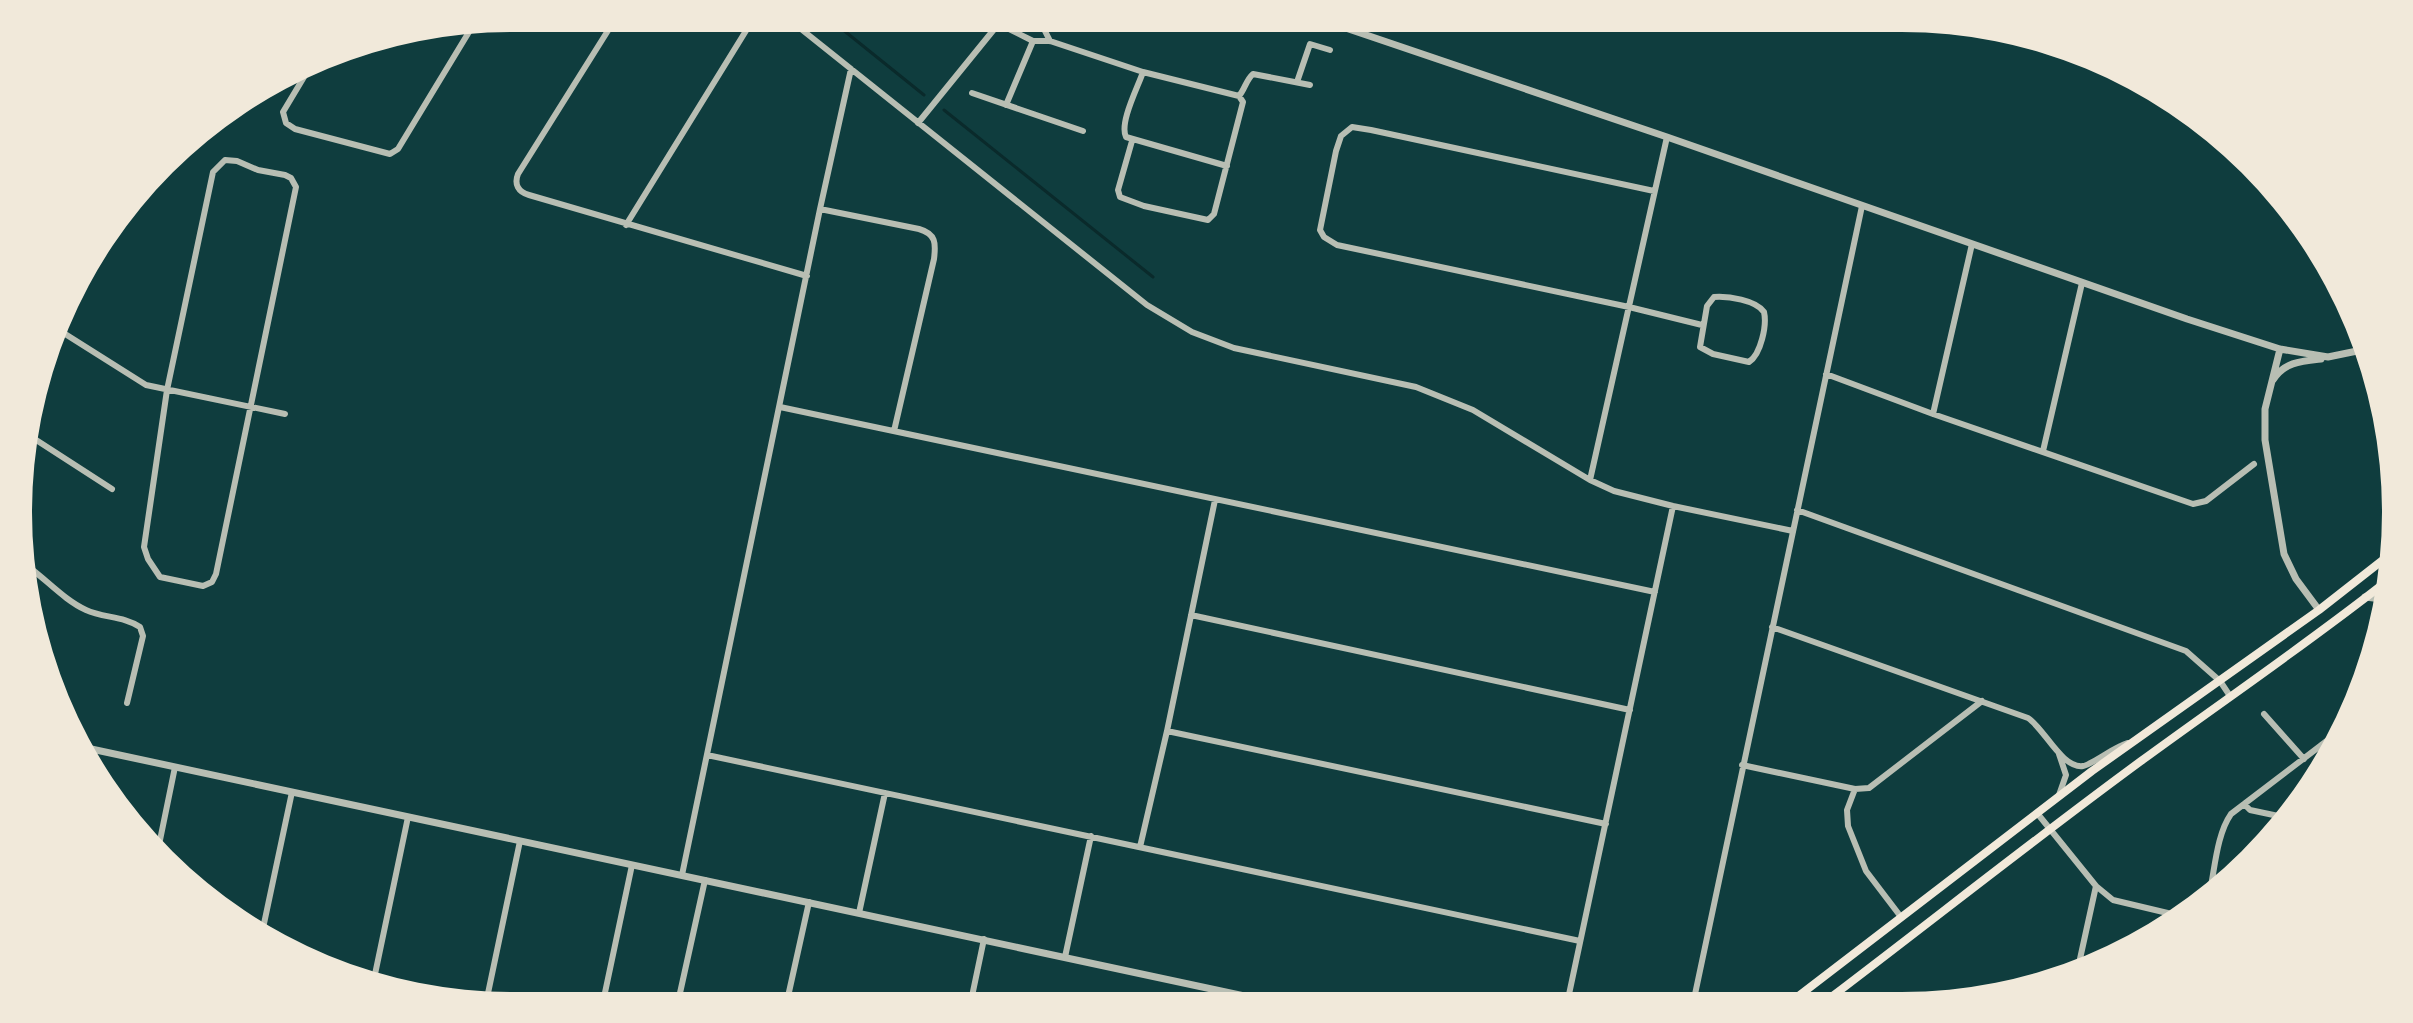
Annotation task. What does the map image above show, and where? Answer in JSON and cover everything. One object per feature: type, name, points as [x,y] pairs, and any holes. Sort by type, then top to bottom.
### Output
[{"type":"main road","points":[[1804,992],[2059,796],[2319,610],[2378,564]]},
{"type":"main road","points":[[1838,992],[2051,830],[2230,696],[2323,631],[2374,590]]},
{"type":"street","points":[[607,32],[518,174],[517,185],[525,194],[807,276]]},
{"type":"street","points":[[626,225],[745,32]]},
{"type":"street","points":[[805,32],[1147,305],[1192,332],[1234,348],[1416,387],[1443,396],[1499,424],[1590,480],[1614,491],[1793,531]]},
{"type":"street","points":[[918,123],[992,32]]},
{"type":"street","points":[[1016,32],[1033,41],[1050,41],[1143,72],[1239,96]]},
{"type":"street","points":[[1046,32],[1050,41]]},
{"type":"street","points":[[1357,32],[1667,137],[2082,283],[2280,349],[2328,357]]},
{"type":"street","points":[[302,80],[288,102],[283,118],[290,127],[386,154],[394,152],[468,34]]},
{"type":"street","points":[[1006,105],[1033,41]]},
{"type":"street","points":[[1297,82],[1310,44],[1330,50]]},
{"type":"street","points":[[682,875],[851,69]]},
{"type":"street","points":[[1143,72],[1124,130],[1126,137],[1132,141],[1227,166]]},
{"type":"street","points":[[1239,96],[1253,74],[1310,85]]},
{"type":"street","points":[[972,93],[1083,131]]},
{"type":"street","points":[[1132,141],[1118,193],[1126,201],[1203,221],[1211,219],[1243,106],[1239,96]]},
{"type":"street","points":[[1654,191],[1359,127],[1347,130],[1341,136],[1320,224],[1324,237],[1336,245],[1629,307],[1702,325]]},
{"type":"street","points":[[1590,480],[1667,137]]},
{"type":"street","points":[[225,160],[237,161],[258,170],[285,175],[291,178],[296,187],[249,406],[214,579],[208,585],[203,586],[170,580],[157,574],[144,547],[166,390],[213,172],[225,160]]},
{"type":"street","points":[[1695,992],[1862,206]]},
{"type":"street","points":[[820,209],[919,229],[930,234],[935,242],[934,259],[894,431]]},
{"type":"street","points":[[1933,414],[1972,244]]},
{"type":"street","points":[[2043,451],[2082,283]]},
{"type":"street","points":[[1714,297],[1755,304],[1762,309],[1765,315],[1757,353],[1749,362],[1702,350],[1699,344],[1702,325],[1708,303],[1714,297]]},
{"type":"street","points":[[66,334],[146,385],[285,414]]},
{"type":"street","points":[[2280,349],[2270,384],[2264,424],[2281,543],[2288,565],[2319,610]]},
{"type":"street","points":[[2270,384],[2277,373],[2292,364],[2354,352]]},
{"type":"street","points":[[1826,374],[1933,414],[2193,504],[2206,501],[2254,464]]},
{"type":"street","points":[[780,407],[1655,592]]},
{"type":"street","points":[[37,441],[112,489]]},
{"type":"street","points":[[1140,847],[1167,731],[1215,500]]},
{"type":"street","points":[[1569,992],[1673,506]]},
{"type":"street","points":[[1797,510],[2186,651],[2220,681],[2230,696]]},
{"type":"street","points":[[36,573],[76,605],[105,617],[134,623],[140,627],[143,633],[128,703]]},
{"type":"street","points":[[2366,597],[2373,598]]},
{"type":"street","points":[[1191,615],[1630,710]]},
{"type":"street","points":[[1772,627],[2031,720],[2059,753],[2069,762],[2081,767],[2109,751],[2133,742]]},
{"type":"street","points":[[1742,765],[1854,789],[1864,789],[1874,784],[1982,701]]},
{"type":"street","points":[[2264,714],[2304,759]]},
{"type":"street","points":[[1167,731],[1606,824]]},
{"type":"street","points":[[2214,876],[2226,823],[2231,814],[2320,746]]},
{"type":"street","points":[[95,750],[984,939],[1222,992]]},
{"type":"street","points":[[2059,753],[2066,775],[2059,796]]},
{"type":"street","points":[[707,755],[1580,941]]},
{"type":"street","points":[[160,838],[176,767]]},
{"type":"street","points":[[1854,789],[1847,810],[1848,826],[1866,871],[1901,917]]},
{"type":"street","points":[[264,923],[292,792]]},
{"type":"street","points":[[859,913],[885,793]]},
{"type":"street","points":[[2244,804],[2250,810],[2272,815]]},
{"type":"street","points":[[2037,813],[2096,886],[2113,900],[2166,913]]},
{"type":"street","points":[[376,972],[408,817]]},
{"type":"street","points":[[1065,957],[1091,836]]},
{"type":"street","points":[[489,991],[520,841]]},
{"type":"street","points":[[605,992],[632,865]]},
{"type":"street","points":[[680,992],[705,880]]},
{"type":"street","points":[[2080,957],[2096,886]]},
{"type":"street","points":[[789,992],[809,902]]},
{"type":"street","points":[[973,992],[984,939]]},
{"type":"waterway","points":[[846,32],[924,95]]},
{"type":"waterway","points":[[944,110],[1153,277]]}]
